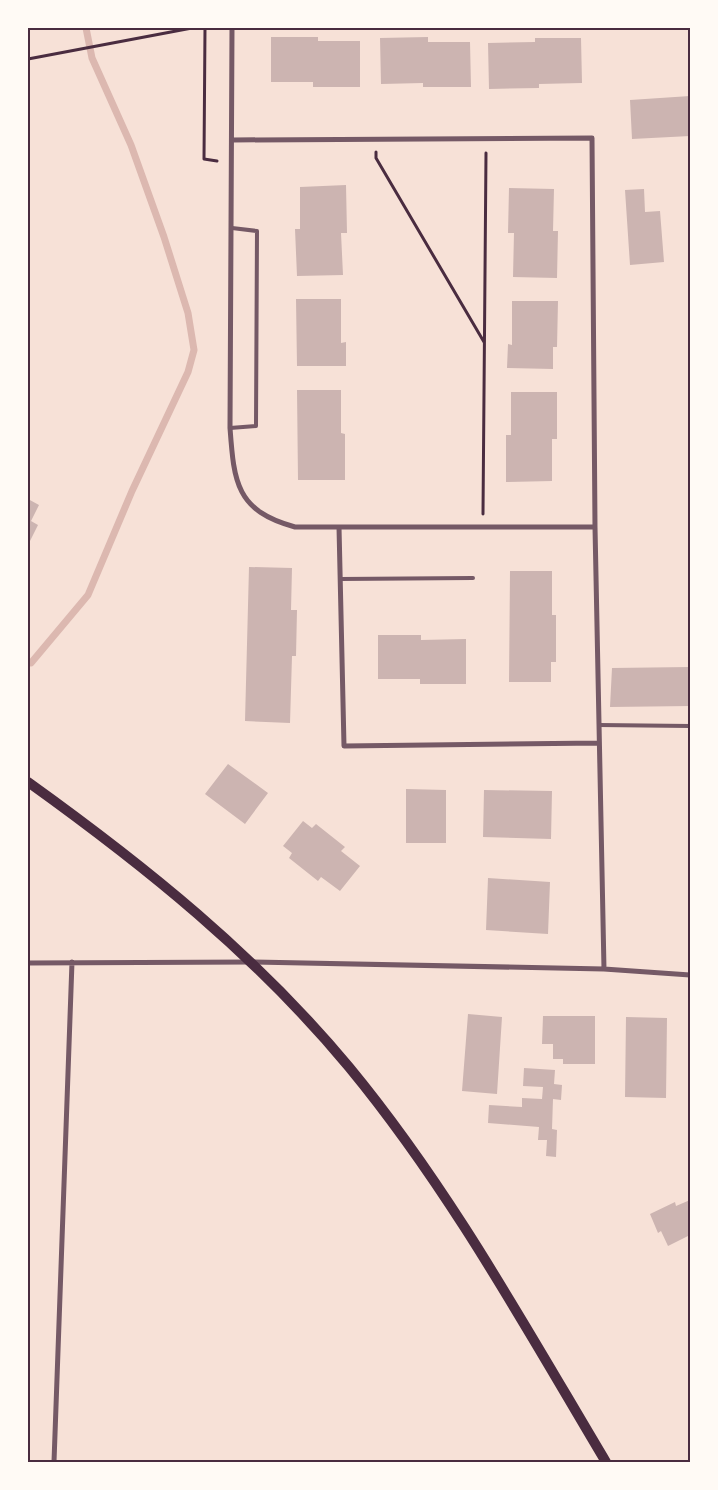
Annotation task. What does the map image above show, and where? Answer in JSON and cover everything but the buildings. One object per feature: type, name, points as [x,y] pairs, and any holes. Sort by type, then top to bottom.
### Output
[{"type":"main road","points":[[28,782],[118,847],[192,907],[253,962],[348,1067],[396,1128],[477,1248],[606,1462]]},
{"type":"street","points":[[232,28],[233,163],[230,428],[233,471],[240,492],[255,509],[273,521],[295,527],[595,527]]},
{"type":"street","points":[[232,140],[592,138],[595,527],[604,968]]},
{"type":"street","points":[[339,527],[344,746],[599,744]]},
{"type":"street","points":[[54,1462],[72,962]]},
{"type":"street","points":[[28,963],[253,962],[604,968],[690,975]]},
{"type":"lane","points":[[230,428],[256,426],[257,231],[232,228]]},
{"type":"lane","points":[[340,579],[473,578]]},
{"type":"lane","points":[[599,725],[690,726]]},
{"type":"path","points":[[28,59],[192,28]]},
{"type":"path","points":[[205,28],[204,159],[233,163]]},
{"type":"path","points":[[375,139],[376,158],[484,343]]},
{"type":"path","points":[[482,527],[486,139]]},
{"type":"waterway","points":[[28,662],[31,663],[88,595],[132,491],[188,372],[194,350],[188,313],[164,237],[131,145],[92,58],[86,28]]}]
